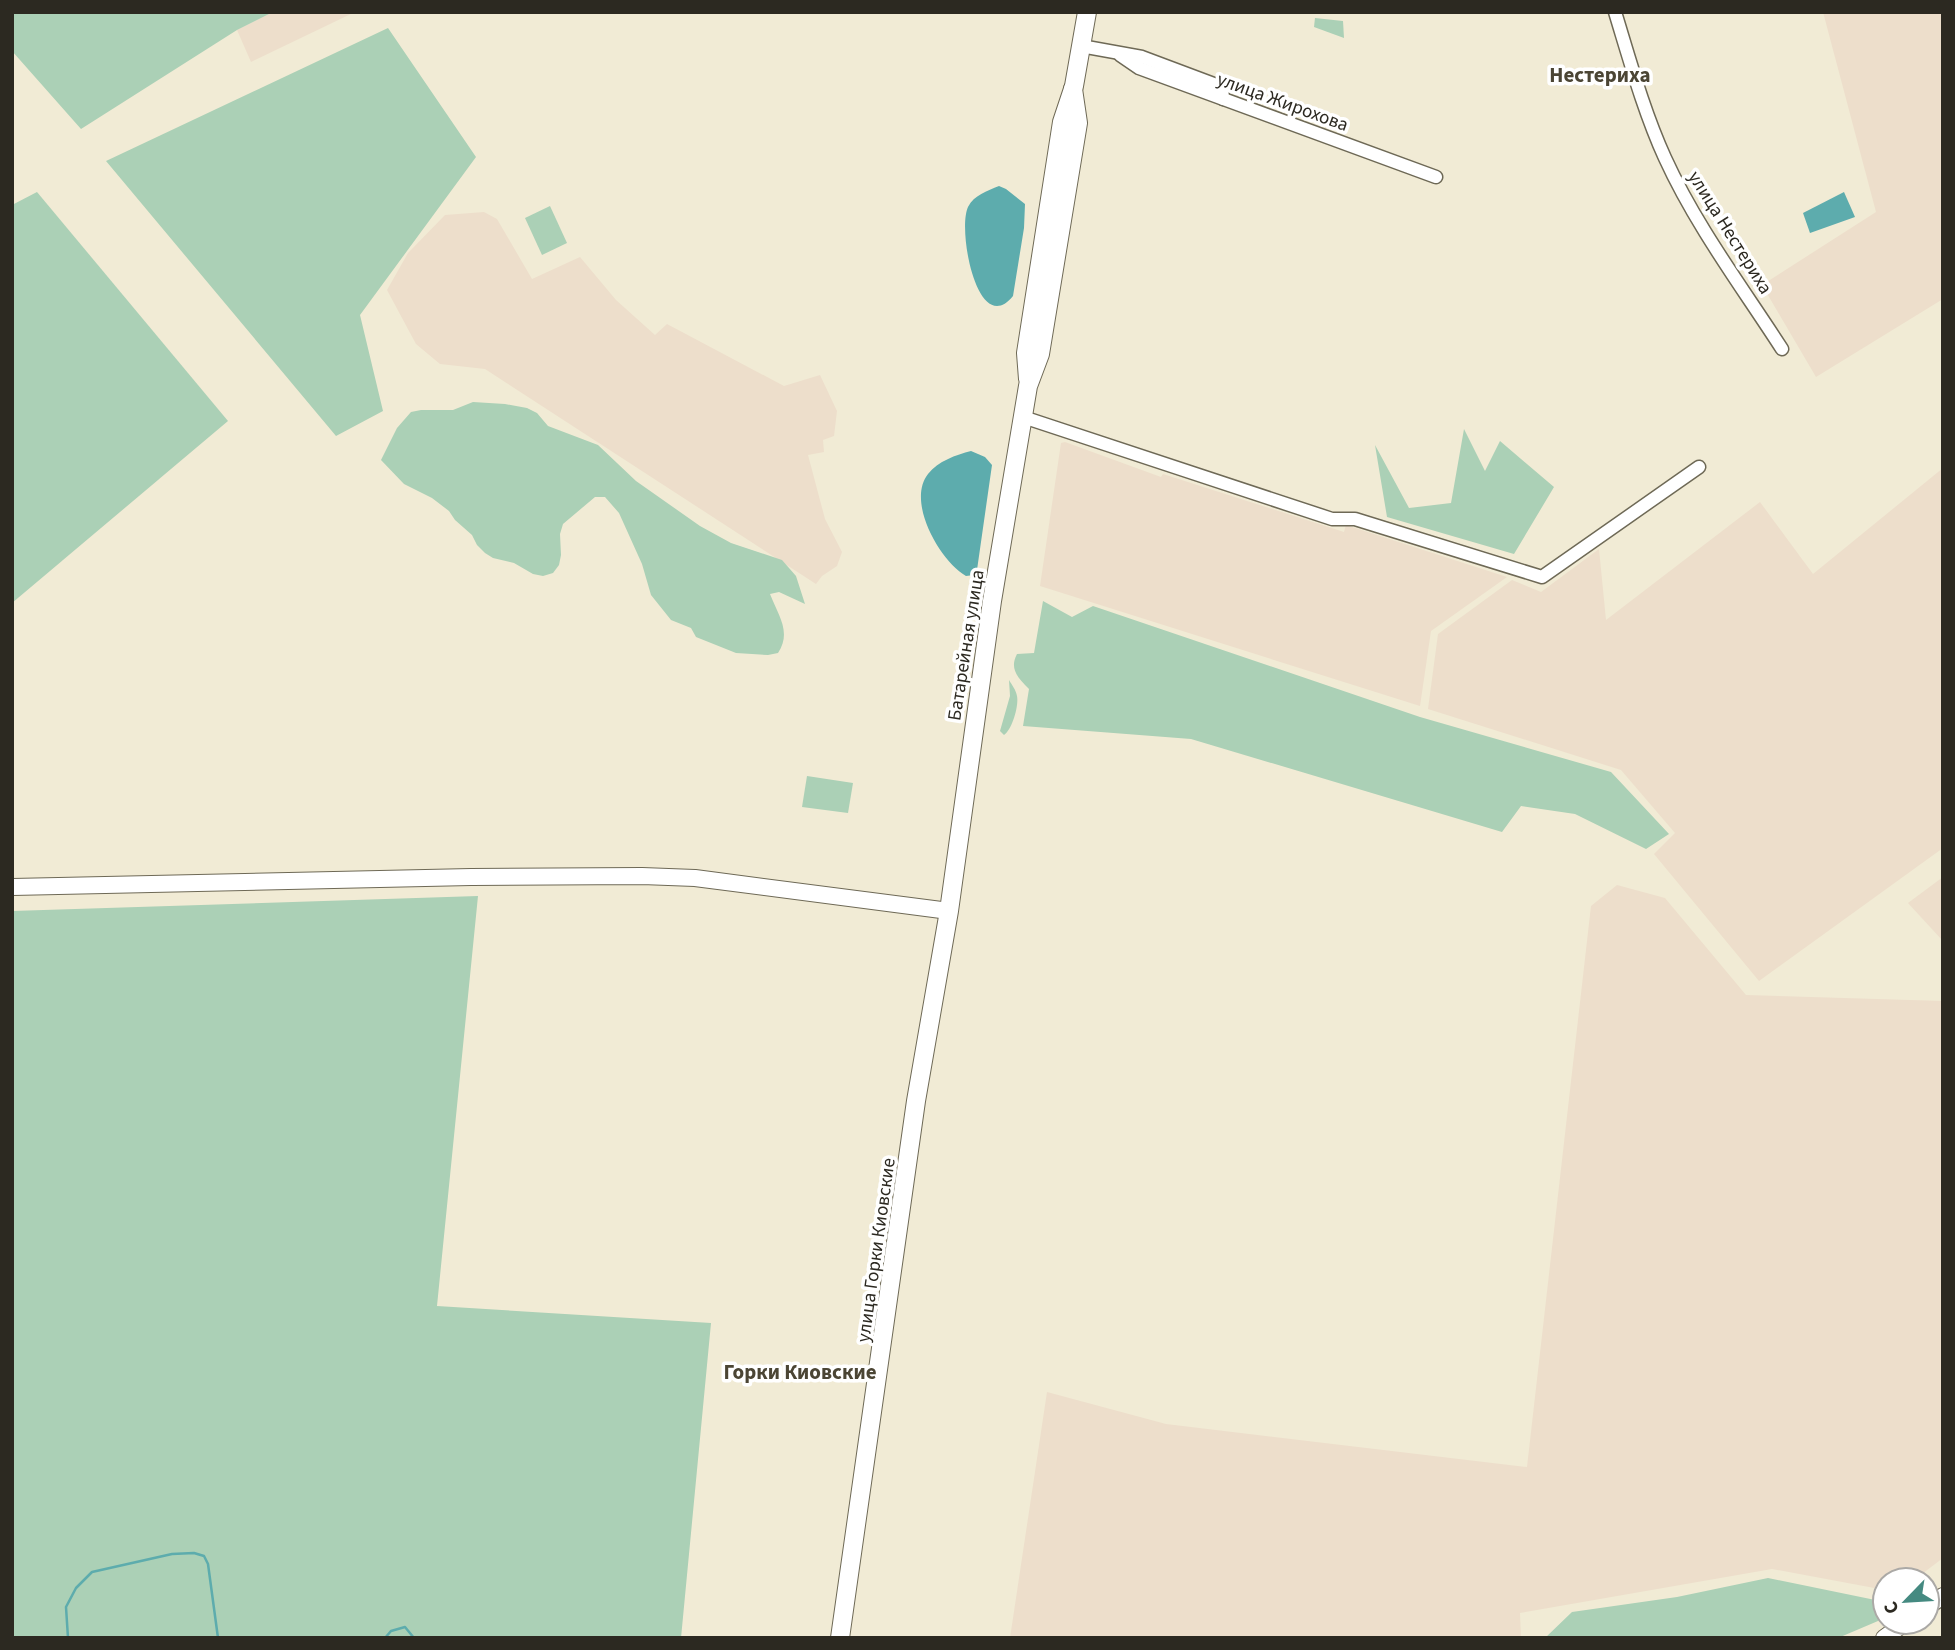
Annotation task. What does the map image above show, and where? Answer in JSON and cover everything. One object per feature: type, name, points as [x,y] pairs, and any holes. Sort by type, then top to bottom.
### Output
[{"type":"main road","name":"Батарейная улица","points":[[948,911],[992,601],[1028,386],[1026,353],[1062,122],[1073,89],[1087,12]]},
{"type":"main road","name":"улица Горки Киовские","points":[[840,1638],[916,1101],[948,911]]},
{"type":"street","name":"улица Нестериха","points":[[1615,12],[1645,110],[1665,158],[1691,210],[1782,349]]},
{"type":"street","name":"улица Жирохова","points":[[1081,46],[1142,57],[1223,93],[1436,177]]},
{"type":"street","points":[[1023,417],[1332,519],[1355,519],[1542,577],[1699,467]]},
{"type":"street","points":[[12,887],[642,876],[695,878],[948,911]]},
{"type":"shaded area","points":[[273,12],[355,12],[251,62],[237,30]]},
{"type":"shaded area","points":[[1823,12],[1943,12],[1943,299],[1816,377],[1762,285],[1876,212]]},
{"type":"shaded area","points":[[484,212],[497,219],[532,279],[580,257],[616,300],[655,335],[667,324],[784,386],[820,375],[837,411],[834,436],[823,440],[824,452],[808,455],[825,519],[842,552],[837,566],[822,576],[816,584],[485,369],[440,364],[416,344],[387,290],[408,253],[445,215]]},
{"type":"shaded area","points":[[1065,442],[1161,477],[1163,474],[1344,532],[1346,525],[1507,577],[1431,631],[1420,706],[1040,586],[1061,443]]},
{"type":"shaded area","points":[[1943,468],[1943,848],[1759,981],[1654,854],[1675,833],[1621,770],[1428,709],[1438,634],[1512,580],[1541,592],[1599,549],[1606,620],[1760,502],[1813,574]]},
{"type":"shaded area","points":[[1943,877],[1943,941],[1908,903]]},
{"type":"shaded area","points":[[1617,885],[1665,898],[1746,995],[1943,1001],[1943,1558],[1932,1566],[1871,1566],[1871,1587],[1772,1569],[1520,1613],[1521,1638],[1010,1638],[1047,1392],[1166,1424],[1527,1467],[1591,906]]},
{"type":"green space","points":[[12,12],[273,12],[237,30],[81,129],[12,51]]},
{"type":"green space","points":[[1315,18],[1343,21],[1344,38],[1314,27]]},
{"type":"green space","points":[[388,28],[476,157],[360,315],[383,411],[336,436],[106,161]]},
{"type":"green space","points":[[37,192],[228,421],[12,603],[12,205]]},
{"type":"green space","points":[[550,206],[567,243],[542,255],[525,218]]},
{"type":"green space","points":[[473,402],[505,404],[527,408],[537,413],[548,426],[598,445],[636,481],[700,526],[731,543],[782,560],[796,576],[805,604],[779,592],[770,594],[784,631],[778,653],[736,653],[696,637],[691,628],[671,620],[651,595],[642,564],[619,513],[605,497],[595,497],[563,524],[559,565],[553,573],[543,576],[533,574],[514,563],[493,558],[485,553],[449,511],[432,498],[404,484],[381,460],[397,428],[411,412],[453,410]]},
{"type":"green space","points":[[1464,429],[1485,471],[1500,441],[1554,487],[1514,554],[1387,517],[1375,445],[1409,508],[1451,503]]},
{"type":"green space","points":[[1043,601],[1072,617],[1093,606],[1420,717],[1611,772],[1669,834],[1646,849],[1575,814],[1521,806],[1502,832],[1191,739],[1023,726],[1029,689],[1018,677],[1014,664],[1017,654],[1034,653]]},
{"type":"green space","points":[[1009,680],[1016,694],[1017,706],[1012,723],[1004,735],[1000,731],[1010,696]]},
{"type":"green space","points":[[807,776],[853,783],[848,813],[802,807]]},
{"type":"green space","points":[[478,896],[437,1306],[711,1323],[681,1638],[12,1638],[12,911]]},
{"type":"green space","points":[[1768,1578],[1871,1599],[1871,1624],[1838,1638],[1545,1638],[1572,1612],[1677,1597]]},
{"type":"water","points":[[999,186],[1025,204],[1024,228],[1013,296],[1001,306],[990,304],[980,293],[973,277],[965,237],[968,207],[981,194]]},
{"type":"water","points":[[1844,192],[1855,217],[1810,233],[1803,213]]},
{"type":"water","points":[[971,451],[985,457],[992,465],[977,570],[974,575],[966,576],[946,558],[937,545],[929,530],[921,500],[922,486],[932,469],[948,459]]},
{"type":"waterway","points":[[68,1638],[66,1607],[76,1588],[92,1572],[172,1554],[194,1553],[204,1556],[208,1564],[218,1638]]},
{"type":"waterway","points":[[385,1638],[391,1631],[405,1627],[414,1638]]},
{"type":"district","name":"Нестериха","points":[[1600,75]]},
{"type":"district","name":"Горки Киовские","points":[[800,1372]]}]
